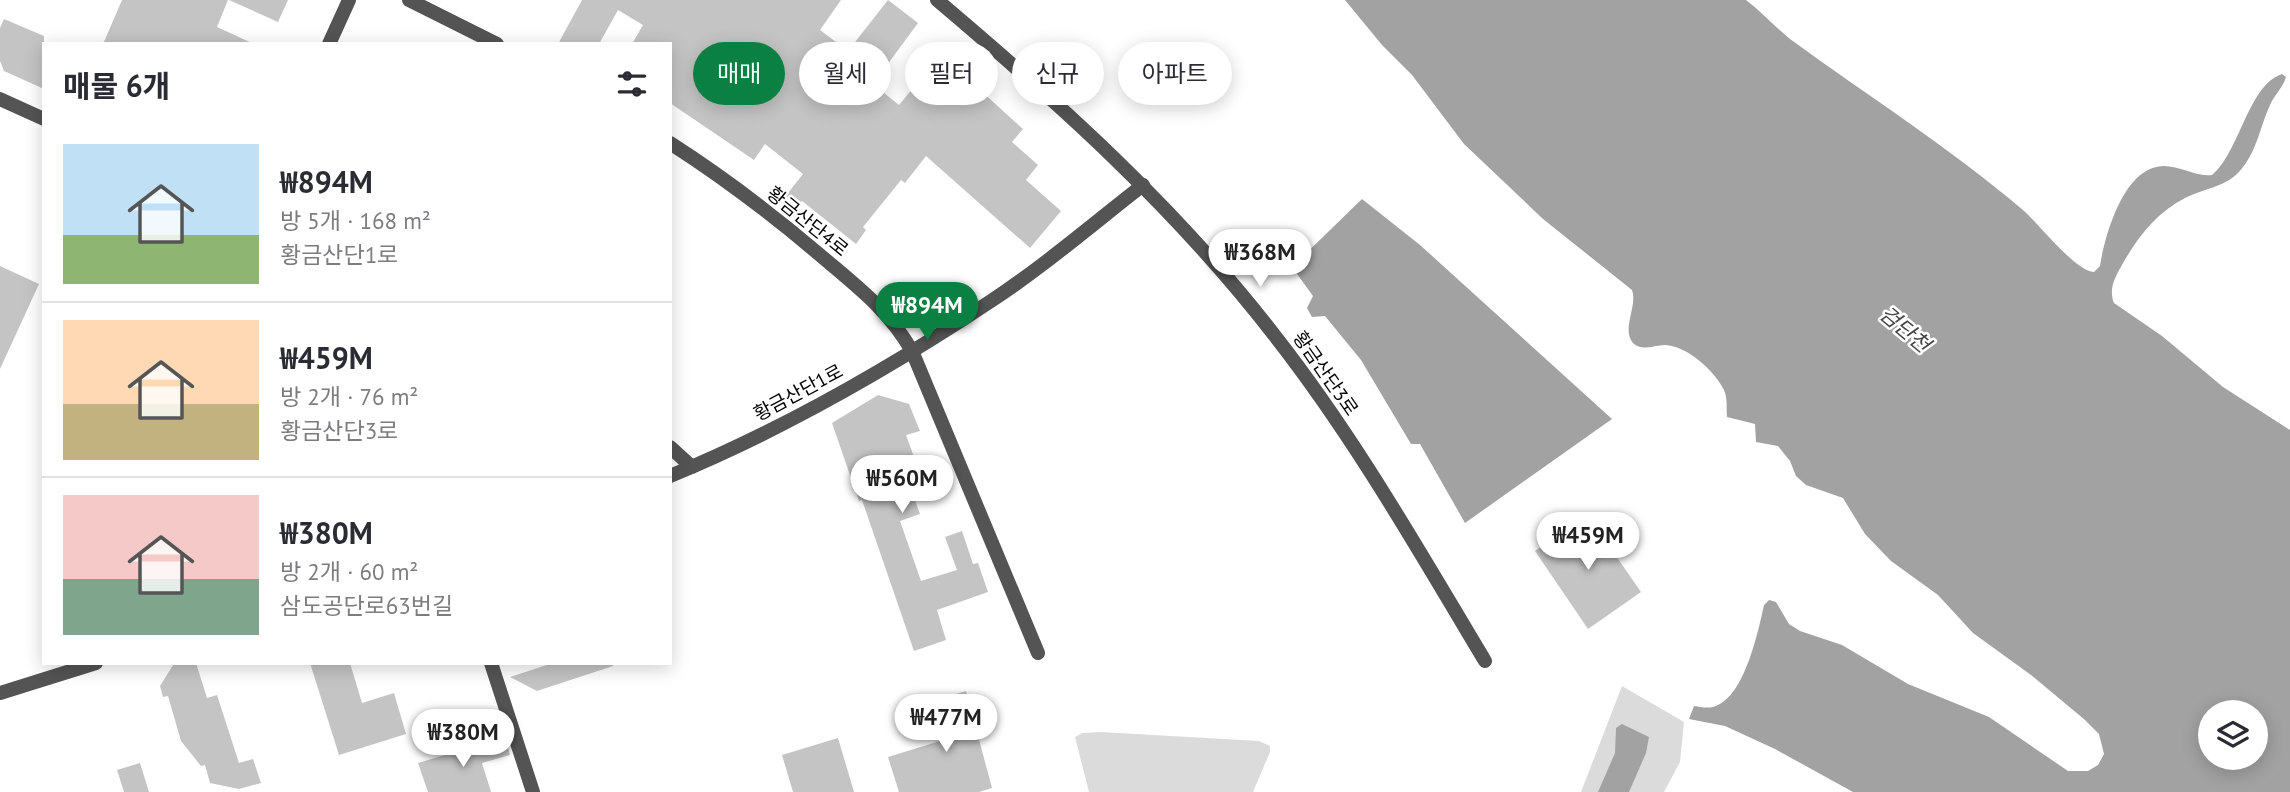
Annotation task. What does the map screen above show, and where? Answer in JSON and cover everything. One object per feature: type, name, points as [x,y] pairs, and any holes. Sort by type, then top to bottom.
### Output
[{"type":"street","points":[[330,42],[349,0]]},
{"type":"street","points":[[409,0],[493,42]]},
{"type":"street","name":"황금산단3로","points":[[937,0],[1059,106],[1143,185],[1219,267],[1276,336],[1363,460],[1485,661]]},
{"type":"street","points":[[0,99],[42,118]]},
{"type":"street","name":"황금산단4로","points":[[672,144],[731,184],[890,316],[912,351],[1038,653]]},
{"type":"street","name":"황금산단1로","points":[[672,475],[830,399],[912,351],[993,300],[1143,185]]},
{"type":"street","points":[[672,449],[692,467]]},
{"type":"street","points":[[0,693],[90,665]]},
{"type":"street","points":[[492,665],[533,792]]},
{"type":"shaded area","points":[[1622,686],[1684,722],[1680,762],[1664,792],[1581,792]]},
{"type":"shaded area","points":[[1082,733],[1259,741],[1270,746],[1270,752],[1253,792],[1089,792],[1075,737]]},
{"type":"water","name":"검단천","points":[[1345,0],[1746,0],[1790,39],[1995,187],[2023,210],[2067,256],[2086,270],[2094,272],[2100,266],[2106,237],[2119,204],[2138,177],[2150,169],[2164,166],[2212,175],[2222,165],[2261,91],[2270,81],[2282,74],[2286,77],[2270,105],[2254,149],[2238,173],[2226,182],[2185,198],[2157,218],[2129,253],[2115,277],[2112,298],[2114,303],[2162,336],[2223,387],[2290,430],[2290,792],[1853,792],[1775,749],[1725,726],[1689,719],[1694,706],[1716,706],[1726,700],[1735,689],[1749,662],[1764,605],[1769,600],[1776,602],[1789,624],[1800,631],[1842,645],[1908,684],[1989,717],[2068,771],[2088,771],[2098,765],[2104,754],[2099,734],[2085,720],[2031,675],[1973,633],[1938,595],[1891,561],[1865,534],[1843,498],[1806,485],[1796,476],[1790,461],[1778,446],[1756,442],[1755,424],[1727,417],[1724,390],[1699,360],[1673,346],[1644,348],[1633,343],[1629,331],[1632,290],[1543,219],[1464,144],[1412,75],[1382,45]]},
{"type":"water","points":[[1362,199],[1420,245],[1612,419],[1465,523],[1420,444],[1411,444],[1361,360],[1325,316],[1312,317],[1307,308],[1313,296],[1292,267]]},
{"type":"water","points":[[1622,724],[1649,737],[1646,753],[1629,792],[1598,792],[1615,753],[1616,728]]},
{"type":"building","points":[[122,0],[228,0],[217,27],[250,42],[104,42]]},
{"type":"building","points":[[229,0],[288,0],[278,22]]},
{"type":"building","points":[[582,0],[841,0],[820,30],[836,42],[799,42],[799,105],[891,105],[891,99],[899,105],[905,98],[905,105],[997,105],[1023,129],[1012,142],[1038,165],[1026,180],[1061,211],[1030,248],[926,156],[905,183],[901,180],[863,227],[866,230],[856,244],[802,201],[797,208],[784,198],[803,174],[765,144],[754,160],[672,104],[672,42],[633,42],[643,25],[618,10],[600,42],[559,42]]},
{"type":"building","points":[[888,0],[918,23],[891,60],[891,42],[855,42]]},
{"type":"building","points":[[4,19],[44,36],[42,88],[4,71],[0,61],[0,28]]},
{"type":"building","points":[[0,266],[39,284],[0,369]]},
{"type":"building","points":[[878,395],[909,404],[920,431],[906,435],[922,479],[909,484],[920,514],[900,521],[921,581],[957,570],[945,537],[962,531],[973,564],[978,563],[988,592],[937,610],[946,640],[914,651],[862,500],[859,501],[832,423]]},
{"type":"building","points":[[1587,514],[1641,592],[1588,629],[1535,551]]},
{"type":"building","points":[[173,665],[197,665],[207,698],[217,695],[239,763],[253,759],[261,783],[239,789],[210,783],[205,765],[201,766],[181,741],[168,696],[163,697],[160,686]]},
{"type":"building","points":[[311,665],[351,665],[362,703],[394,693],[406,734],[339,755]]},
{"type":"building","points":[[547,665],[613,666],[537,691],[510,677]]},
{"type":"building","points":[[966,691],[992,788],[979,792],[899,792],[888,757],[940,741],[930,702]]},
{"type":"building","points":[[505,737],[510,755],[482,763],[491,792],[428,792],[418,763]]},
{"type":"building","points":[[838,738],[854,792],[793,792],[782,755]]},
{"type":"building","points":[[140,763],[149,792],[124,792],[117,770]]}]
